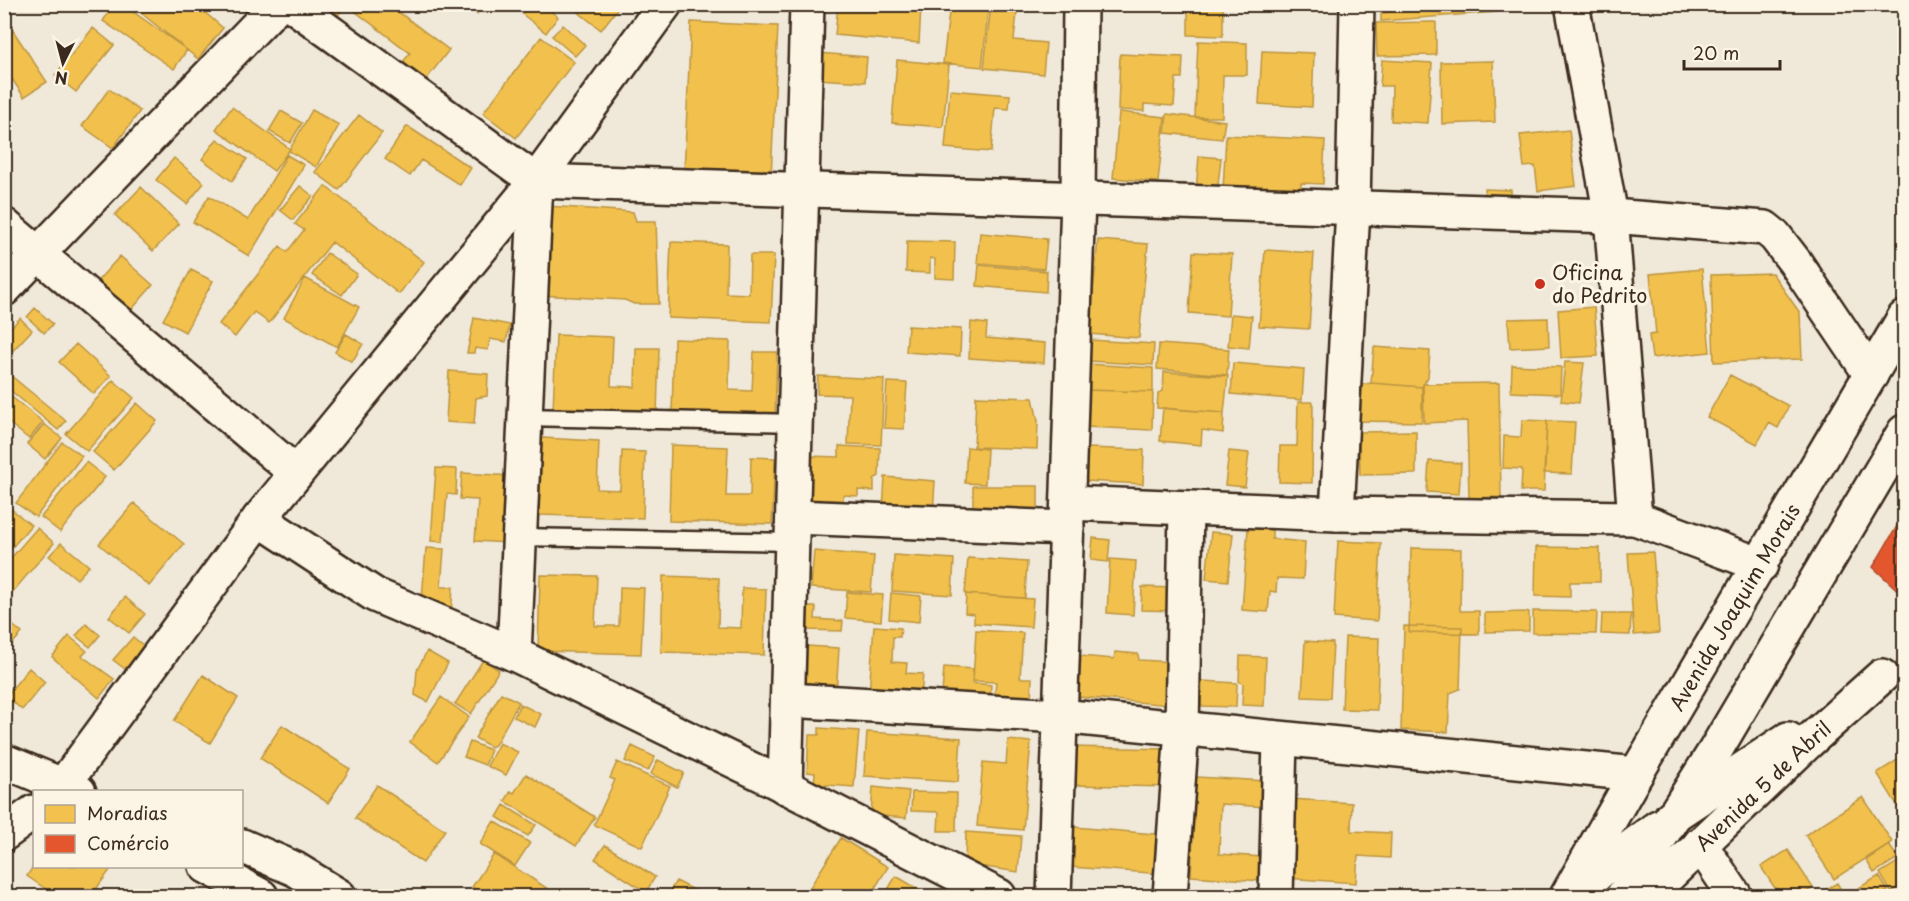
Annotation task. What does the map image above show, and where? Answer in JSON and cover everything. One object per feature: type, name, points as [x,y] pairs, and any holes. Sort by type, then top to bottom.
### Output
[{"type":"street","points":[[4,289],[278,4]]},
{"type":"street","points":[[291,4],[536,181],[1611,216],[1765,228],[1775,236],[1795,262],[1871,375]]},
{"type":"street","points":[[4,760],[67,790],[259,519],[536,181],[665,4]]},
{"type":"street","points":[[785,787],[804,190],[807,4]]},
{"type":"street","points":[[1054,897],[1078,199],[1080,4]]},
{"type":"street","points":[[1337,514],[1353,208],[1357,4]]},
{"type":"street","points":[[1572,4],[1611,216],[1635,518]]},
{"type":"street","points":[[514,654],[523,417],[536,181]]},
{"type":"street","points":[[4,225],[296,472]]},
{"type":"street","name":"Avenida Joaquim Morais","points":[[1567,897],[1636,774],[1905,318]]},
{"type":"street","points":[[1623,897],[1715,751],[1905,432]]},
{"type":"street","points":[[793,529],[1186,508],[1337,514],[1635,518],[1761,565]]},
{"type":"street","points":[[1170,897],[1182,729],[1186,508]]},
{"type":"street","points":[[259,519],[375,596],[514,654],[785,787],[999,897]]},
{"type":"street","name":"Avenida 5 de Abril","points":[[1575,897],[1608,864],[1671,818],[1893,669]]},
{"type":"street","name":"Avenida 5 de Abril","points":[[1647,897],[1700,843],[1893,669]]},
{"type":"street","points":[[788,700],[1060,716],[1636,774]]},
{"type":"street","points":[[1276,897],[1280,739]]},
{"type":"street","points":[[4,834],[33,813]]},
{"type":"street","points":[[1700,843],[1735,897]]},
{"type":"street","points":[[243,846],[295,869],[339,897]]},
{"type":"street","points":[[208,868],[261,897]]},
{"type":"lane","points":[[523,417],[797,423]]},
{"type":"lane","points":[[518,537],[793,529]]},
{"type":"building: Moradias","points":[[114,4],[122,4],[187,50],[174,69],[103,21]]},
{"type":"building: Moradias","points":[[130,4],[195,4],[223,28],[198,59]]},
{"type":"building: Moradias","points":[[208,4],[226,4],[221,12]]},
{"type":"building: Moradias","points":[[310,4],[346,4],[333,22]]},
{"type":"building: Moradias","points":[[355,4],[388,4],[449,50],[422,85],[399,67],[410,53],[352,9]]},
{"type":"building: Moradias","points":[[457,4],[481,4],[477,14]]},
{"type":"building: Moradias","points":[[530,4],[542,4],[558,17],[546,33],[522,14]]},
{"type":"building: Moradias","points":[[568,4],[621,4],[601,30]]},
{"type":"building: Moradias","points":[[838,4],[921,7],[919,43],[835,35]]},
{"type":"building: Moradias","points":[[950,4],[989,4],[982,67],[943,63]]},
{"type":"building: Moradias","points":[[991,4],[1018,4],[1014,40],[1046,43],[1043,74],[984,68]]},
{"type":"building: Moradias","points":[[1188,4],[1223,4],[1223,36],[1188,35]]},
{"type":"building: Moradias","points":[[1376,4],[1412,4],[1412,9],[1376,7]]},
{"type":"building: Moradias","points":[[1413,4],[1495,4],[1496,12],[1381,21],[1381,13],[1414,10]]},
{"type":"building: Moradias","points":[[4,17],[47,82],[24,97],[4,67]]},
{"type":"building: Moradias","points":[[691,22],[778,26],[771,177],[684,173]]},
{"type":"building: Moradias","points":[[1436,22],[1436,55],[1377,56],[1376,23]]},
{"type":"building: Moradias","points":[[563,25],[585,45],[575,56],[552,36]]},
{"type":"building: Moradias","points":[[93,28],[114,45],[76,92],[55,75]]},
{"type":"building: Moradias","points":[[541,37],[574,62],[516,138],[483,113]]},
{"type":"building: Moradias","points":[[1198,41],[1247,43],[1247,75],[1223,75],[1222,117],[1195,117]]},
{"type":"building: Moradias","points":[[1262,51],[1314,53],[1312,107],[1259,104]]},
{"type":"building: Moradias","points":[[818,53],[867,57],[865,82],[817,79]]},
{"type":"building: Moradias","points":[[1120,54],[1183,57],[1182,78],[1176,78],[1174,106],[1144,104],[1144,111],[1118,110]]},
{"type":"building: Moradias","points":[[897,60],[949,65],[943,127],[892,123]]},
{"type":"building: Moradias","points":[[1382,60],[1432,63],[1428,123],[1391,121],[1392,86],[1380,86]]},
{"type":"building: Moradias","points":[[1493,61],[1495,122],[1442,124],[1441,62]]},
{"type":"building: Moradias","points":[[109,89],[140,111],[113,148],[82,126]]},
{"type":"building: Moradias","points":[[950,90],[1010,95],[1009,109],[995,108],[991,152],[945,148]]},
{"type":"building: Moradias","points":[[232,107],[290,149],[274,171],[216,129]]},
{"type":"building: Moradias","points":[[312,110],[339,125],[316,167],[289,151]]},
{"type":"building: Moradias","points":[[281,111],[302,123],[290,143],[269,131]]},
{"type":"building: Moradias","points":[[1119,112],[1165,117],[1158,182],[1113,178]]},
{"type":"building: Moradias","points":[[1167,114],[1225,121],[1222,139],[1165,133]]},
{"type":"building: Moradias","points":[[359,115],[382,133],[339,190],[315,172]]},
{"type":"building: Moradias","points":[[407,126],[471,168],[460,185],[421,160],[410,176],[385,159]]},
{"type":"building: Moradias","points":[[1569,130],[1576,186],[1538,191],[1535,166],[1524,167],[1520,135]]},
{"type":"building: Moradias","points":[[1226,135],[1325,140],[1323,184],[1301,183],[1301,194],[1223,190]]},
{"type":"building: Moradias","points":[[217,139],[247,159],[232,181],[202,159]]},
{"type":"building: Moradias","points":[[287,155],[304,165],[249,256],[193,222],[209,196],[248,220]]},
{"type":"building: Moradias","points":[[1199,156],[1221,158],[1217,193],[1196,191]]},
{"type":"building: Moradias","points":[[174,158],[204,183],[187,204],[156,180]]},
{"type":"building: Moradias","points":[[300,186],[313,196],[293,220],[280,210]]},
{"type":"building: Moradias","points":[[325,186],[424,262],[399,294],[332,242],[269,323],[254,312],[235,337],[219,324],[280,246],[287,252],[304,230],[295,224]]},
{"type":"building: Moradias","points":[[141,187],[179,224],[153,251],[115,215]]},
{"type":"building: Moradias","points":[[1485,189],[1511,190],[1511,209],[1485,208]]},
{"type":"building: Moradias","points":[[547,206],[633,212],[636,221],[656,221],[659,304],[634,304],[625,300],[540,295]]},
{"type":"building: Moradias","points":[[980,233],[1047,239],[1044,269],[977,263]]},
{"type":"building: Moradias","points":[[1098,240],[1148,244],[1139,338],[1089,334]]},
{"type":"building: Moradias","points":[[907,241],[955,242],[954,279],[935,278],[935,259],[930,258],[930,273],[906,272]]},
{"type":"building: Moradias","points":[[671,242],[727,244],[726,293],[749,294],[750,255],[774,255],[771,322],[668,318]]},
{"type":"building: Moradias","points":[[1265,250],[1314,253],[1309,329],[1259,326]]},
{"type":"building: Moradias","points":[[1193,252],[1232,254],[1228,316],[1189,313]]},
{"type":"building: Moradias","points":[[327,253],[357,274],[342,295],[312,275]]},
{"type":"building: Moradias","points":[[120,256],[153,285],[126,316],[92,287]]},
{"type":"building: Moradias","points":[[979,265],[1047,271],[1046,292],[977,286]]},
{"type":"building: Moradias","points":[[1702,269],[1710,352],[1652,358],[1649,335],[1656,334],[1650,274]]},
{"type":"building: Moradias","points":[[191,270],[213,281],[185,332],[163,320]]},
{"type":"building: Moradias","points":[[1772,273],[1800,313],[1802,359],[1714,362],[1711,275]]},
{"type":"building: Moradias","points":[[305,278],[359,307],[337,347],[284,318]]},
{"type":"building: Moradias","points":[[1594,307],[1598,356],[1561,358],[1558,310]]},
{"type":"building: Moradias","points":[[35,308],[53,324],[44,333],[27,317]]},
{"type":"building: Moradias","points":[[1231,314],[1252,316],[1249,348],[1228,346]]},
{"type":"building: Moradias","points":[[20,318],[32,330],[4,360],[4,335]]},
{"type":"building: Moradias","points":[[474,318],[510,325],[506,342],[490,339],[488,350],[475,348],[474,353],[467,353]]},
{"type":"building: Moradias","points":[[1548,318],[1549,346],[1510,348],[1508,319]]},
{"type":"building: Moradias","points":[[971,322],[987,324],[986,338],[1045,343],[1044,363],[969,358]]},
{"type":"building: Moradias","points":[[908,326],[961,329],[960,356],[906,352]]},
{"type":"building: Moradias","points":[[346,334],[363,344],[352,362],[335,352]]},
{"type":"building: Moradias","points":[[556,335],[613,337],[611,386],[635,387],[636,348],[659,348],[657,415],[553,411]]},
{"type":"building: Moradias","points":[[674,339],[730,341],[729,390],[752,391],[754,352],[777,352],[775,418],[672,415]]},
{"type":"building: Moradias","points":[[1090,340],[1154,344],[1153,365],[1089,361]]},
{"type":"building: Moradias","points":[[76,344],[111,376],[94,394],[59,362]]},
{"type":"building: Moradias","points":[[1159,344],[1229,349],[1227,375],[1157,369]]},
{"type":"building: Moradias","points":[[1374,347],[1430,351],[1428,377],[1422,387],[1371,383]]},
{"type":"building: Moradias","points":[[1565,362],[1584,363],[1579,403],[1561,401]]},
{"type":"building: Moradias","points":[[1233,363],[1304,369],[1302,400],[1231,394]]},
{"type":"building: Moradias","points":[[1087,364],[1153,368],[1153,392],[1086,390]]},
{"type":"building: Moradias","points":[[1512,365],[1561,367],[1560,394],[1511,392]]},
{"type":"building: Moradias","points":[[4,370],[66,421],[58,430],[4,385]]},
{"type":"building: Moradias","points":[[449,371],[488,374],[487,396],[476,398],[474,424],[446,422]]},
{"type":"building: Moradias","points":[[1164,372],[1228,376],[1224,413],[1157,408],[1158,393],[1163,391]]},
{"type":"building: Moradias","points":[[1730,375],[1789,406],[1778,428],[1769,423],[1757,444],[1707,417]]},
{"type":"building: Moradias","points":[[818,376],[884,379],[881,445],[848,444],[850,395],[817,394]]},
{"type":"building: Moradias","points":[[113,380],[134,398],[87,451],[66,434]]},
{"type":"building: Moradias","points":[[887,382],[907,383],[904,429],[884,428]]},
{"type":"building: Moradias","points":[[1371,383],[1422,387],[1422,422],[1355,421],[1356,386]]},
{"type":"building: Moradias","points":[[1499,383],[1501,497],[1469,498],[1467,421],[1424,423],[1423,384]]},
{"type":"building: Moradias","points":[[1086,390],[1153,392],[1152,430],[1085,427]]},
{"type":"building: Moradias","points":[[4,391],[43,422],[29,439],[4,419]]},
{"type":"building: Moradias","points":[[976,396],[1033,398],[1038,421],[1037,449],[974,447]]},
{"type":"building: Moradias","points":[[1298,402],[1313,402],[1312,483],[1279,482],[1280,446],[1297,446]]},
{"type":"building: Moradias","points":[[137,403],[157,421],[114,470],[93,452]]},
{"type":"building: Moradias","points":[[1163,408],[1224,413],[1223,433],[1202,430],[1201,445],[1160,441]]},
{"type":"building: Moradias","points":[[1522,420],[1547,421],[1544,491],[1521,491],[1522,469],[1503,468],[1504,436],[1521,437]]},
{"type":"building: Moradias","points":[[1547,421],[1575,422],[1572,474],[1544,473]]},
{"type":"building: Moradias","points":[[44,424],[62,438],[45,459],[27,444]]},
{"type":"building: Moradias","points":[[1416,431],[1416,474],[1360,475],[1359,432]]},
{"type":"building: Moradias","points":[[542,438],[599,441],[597,489],[620,490],[622,451],[645,452],[643,518],[539,515]]},
{"type":"building: Moradias","points":[[62,442],[82,456],[36,517],[16,503]]},
{"type":"building: Moradias","points":[[671,445],[728,447],[726,496],[750,496],[751,457],[775,458],[772,524],[669,521]]},
{"type":"building: Moradias","points":[[839,446],[880,448],[879,476],[874,479],[874,491],[858,490],[858,496],[843,495],[843,510],[807,509],[810,456],[839,457]]},
{"type":"building: Moradias","points":[[967,447],[987,449],[985,484],[965,483]]},
{"type":"building: Moradias","points":[[1087,448],[1144,450],[1143,484],[1085,481]]},
{"type":"building: Moradias","points":[[1229,451],[1249,453],[1245,487],[1225,485]]},
{"type":"building: Moradias","points":[[1429,461],[1461,463],[1459,494],[1427,492]]},
{"type":"building: Moradias","points":[[86,462],[105,477],[60,532],[41,517]]},
{"type":"building: Moradias","points":[[436,468],[457,469],[456,495],[447,494],[443,542],[431,541]]},
{"type":"building: Moradias","points":[[462,473],[513,476],[509,543],[475,541],[478,500],[460,499]]},
{"type":"building: Moradias","points":[[885,477],[935,481],[933,514],[883,510]]},
{"type":"building: Moradias","points":[[973,486],[1038,486],[1038,517],[973,517]]},
{"type":"building: Moradias","points":[[4,503],[31,525],[4,557]]},
{"type":"building: Moradias","points":[[134,503],[184,544],[149,586],[99,544]]},
{"type":"building: Moradias","points":[[37,528],[54,543],[11,594],[4,588],[4,566]]},
{"type":"building: Moradias","points":[[1248,528],[1272,530],[1272,539],[1305,542],[1303,579],[1277,578],[1276,592],[1270,591],[1268,612],[1242,610]]},
{"type":"building: Moradias","points":[[1211,532],[1233,534],[1228,581],[1206,579]]},
{"type":"building: Moradias","points":[[1093,538],[1110,540],[1108,562],[1091,560]]},
{"type":"building: Moradias","points":[[1338,541],[1381,543],[1377,621],[1334,618]]},
{"type":"building: Moradias","points":[[61,543],[89,566],[77,579],[49,556]]},
{"type":"building: Moradias","points":[[1536,547],[1600,548],[1600,582],[1570,582],[1570,597],[1535,596]]},
{"type":"building: Moradias","points":[[426,548],[444,549],[441,587],[453,587],[451,615],[421,612]]},
{"type":"building: Moradias","points":[[1411,548],[1461,549],[1460,611],[1479,611],[1479,634],[1409,632]]},
{"type":"building: Moradias","points":[[814,551],[874,556],[871,592],[811,588]]},
{"type":"building: Moradias","points":[[1653,552],[1659,633],[1634,635],[1628,553]]},
{"type":"building: Moradias","points":[[894,555],[954,559],[952,595],[892,591]]},
{"type":"building: Moradias","points":[[968,558],[1027,562],[1025,598],[965,594]]},
{"type":"building: Moradias","points":[[1110,559],[1136,561],[1133,615],[1107,613]]},
{"type":"building: Moradias","points":[[540,575],[597,576],[595,626],[619,626],[620,587],[644,588],[641,654],[538,651]]},
{"type":"building: Moradias","points":[[663,576],[719,578],[718,627],[741,628],[742,588],[766,589],[764,655],[661,652]]},
{"type":"building: Moradias","points":[[1142,587],[1177,588],[1176,611],[1141,610]]},
{"type":"building: Moradias","points":[[847,592],[883,595],[881,621],[845,618]]},
{"type":"building: Moradias","points":[[891,593],[921,596],[919,622],[889,619]]},
{"type":"building: Moradias","points":[[966,594],[1033,599],[1031,627],[974,623],[974,614],[965,613]]},
{"type":"building: Moradias","points":[[125,597],[145,614],[129,633],[109,617]]},
{"type":"building: Moradias","points":[[806,607],[816,607],[815,619],[843,621],[842,631],[805,630]]},
{"type":"building: Moradias","points":[[1533,611],[1597,612],[1596,634],[1533,633]]},
{"type":"building: Moradias","points":[[1529,612],[1529,631],[1485,632],[1485,613]]},
{"type":"building: Moradias","points":[[1602,614],[1631,614],[1630,635],[1601,634]]},
{"type":"building: Moradias","points":[[4,618],[22,633],[4,653]]},
{"type":"building: Moradias","points":[[86,624],[100,635],[90,647],[76,636]]},
{"type":"building: Moradias","points":[[874,626],[901,628],[900,637],[893,637],[892,662],[907,663],[906,673],[923,674],[921,697],[869,694]]},
{"type":"building: Moradias","points":[[1404,626],[1462,627],[1460,689],[1450,693],[1448,732],[1401,730]]},
{"type":"building: Moradias","points":[[976,630],[1023,633],[1020,678],[1032,678],[1031,703],[994,700],[996,682],[973,681]]},
{"type":"building: Moradias","points":[[69,636],[87,651],[82,656],[114,679],[99,698],[52,657]]},
{"type":"building: Moradias","points":[[133,637],[144,646],[125,669],[113,660]]},
{"type":"building: Moradias","points":[[1345,637],[1379,638],[1377,710],[1342,709]]},
{"type":"building: Moradias","points":[[1305,641],[1333,643],[1330,698],[1302,697]]},
{"type":"building: Moradias","points":[[807,646],[839,648],[836,695],[804,693]]},
{"type":"building: Moradias","points":[[427,651],[448,663],[428,702],[415,695],[417,670]]},
{"type":"building: Moradias","points":[[1115,652],[1138,654],[1139,660],[1174,662],[1171,705],[1078,697],[1081,656],[1114,659]]},
{"type":"building: Moradias","points":[[1240,656],[1266,657],[1264,706],[1242,705],[1243,684],[1239,681]]},
{"type":"building: Moradias","points":[[483,660],[499,670],[471,714],[455,704]]},
{"type":"building: Moradias","points":[[944,667],[973,669],[972,683],[991,685],[990,698],[942,694]]},
{"type":"building: Moradias","points":[[29,668],[45,682],[22,710],[6,696]]},
{"type":"building: Moradias","points":[[203,675],[238,698],[210,743],[174,721]]},
{"type":"building: Moradias","points":[[1202,681],[1237,683],[1236,707],[1201,706]]},
{"type":"building: Moradias","points":[[501,693],[519,702],[495,745],[491,747],[475,738]]},
{"type":"building: Moradias","points":[[441,697],[469,717],[438,762],[410,742]]},
{"type":"building: Moradias","points":[[520,704],[541,714],[535,727],[514,717]]},
{"type":"building: Moradias","points":[[282,725],[350,769],[328,803],[260,758]]},
{"type":"building: Moradias","points":[[819,728],[859,731],[854,787],[814,784],[815,773],[807,772],[809,735],[819,735]]},
{"type":"building: Moradias","points":[[867,732],[961,738],[958,782],[864,776]]},
{"type":"building: Moradias","points":[[1008,740],[1031,742],[1023,830],[977,826],[983,762],[1006,764]]},
{"type":"building: Moradias","points":[[470,742],[491,750],[485,765],[464,757]]},
{"type":"building: Moradias","points":[[499,743],[518,752],[506,775],[487,766]]},
{"type":"building: Moradias","points":[[632,746],[655,757],[648,771],[625,761]]},
{"type":"building: Moradias","points":[[1071,747],[1171,749],[1171,787],[1070,785]]},
{"type":"building: Moradias","points":[[1902,757],[1904,761],[1904,816],[1877,773]]},
{"type":"building: Moradias","points":[[658,760],[684,773],[677,787],[651,774]]},
{"type":"building: Moradias","points":[[617,762],[670,786],[642,847],[594,825],[615,780],[610,778]]},
{"type":"building: Moradias","points":[[526,774],[595,817],[576,846],[505,801],[511,791],[514,793]]},
{"type":"building: Moradias","points":[[1196,777],[1267,781],[1266,807],[1221,804],[1219,854],[1263,857],[1262,881],[1191,876]]},
{"type":"building: Moradias","points":[[377,785],[445,830],[423,863],[355,818]]},
{"type":"building: Moradias","points":[[873,787],[909,791],[906,818],[871,815]]},
{"type":"building: Moradias","points":[[912,792],[957,793],[956,831],[938,831],[939,812],[911,811]]},
{"type":"building: Moradias","points":[[1863,797],[1892,842],[1834,879],[1805,835]]},
{"type":"building: Moradias","points":[[1291,799],[1352,803],[1351,831],[1391,833],[1390,858],[1358,856],[1356,883],[1286,878]]},
{"type":"building: Moradias","points":[[504,805],[536,825],[528,836],[497,817]]},
{"type":"building: Moradias","points":[[494,821],[530,843],[515,866],[480,844]]},
{"type":"building: Moradias","points":[[1074,827],[1166,835],[1163,874],[1071,867]]},
{"type":"building: Moradias","points":[[966,832],[1021,836],[1018,872],[965,864]]},
{"type":"building: Moradias","points":[[841,838],[888,867],[870,896],[814,896],[807,892]]},
{"type":"building: Moradias","points":[[605,845],[655,877],[646,892],[595,859]]},
{"type":"building: Moradias","points":[[1889,845],[1898,858],[1874,873],[1866,860]]},
{"type":"building: Moradias","points":[[1788,850],[1813,888],[1800,896],[1780,896],[1761,867]]},
{"type":"building: Moradias","points":[[494,854],[559,896],[486,896],[472,887]]},
{"type":"building: Moradias","points":[[1904,858],[1904,883],[1891,892],[1880,873]]},
{"type":"building: Moradias","points":[[33,867],[112,868],[91,896],[56,896],[27,876]]},
{"type":"building: Moradias","points":[[896,876],[930,896],[884,896]]},
{"type":"building: Moradias","points":[[1879,876],[1888,891],[1879,896],[1845,896]]},
{"type":"building: Moradias","points":[[676,881],[706,896],[667,896]]},
{"type":"building: Moradias","points":[[1837,883],[1845,896],[1826,896],[1823,891]]},
{"type":"building: Moradias","points":[[157,889],[171,896],[152,896]]},
{"type":"building: Comércio","points":[[1904,514],[1904,596],[1873,567]]},
{"type":"place","name":"Oficina do Pedrito","points":[[1540,284]]}]
